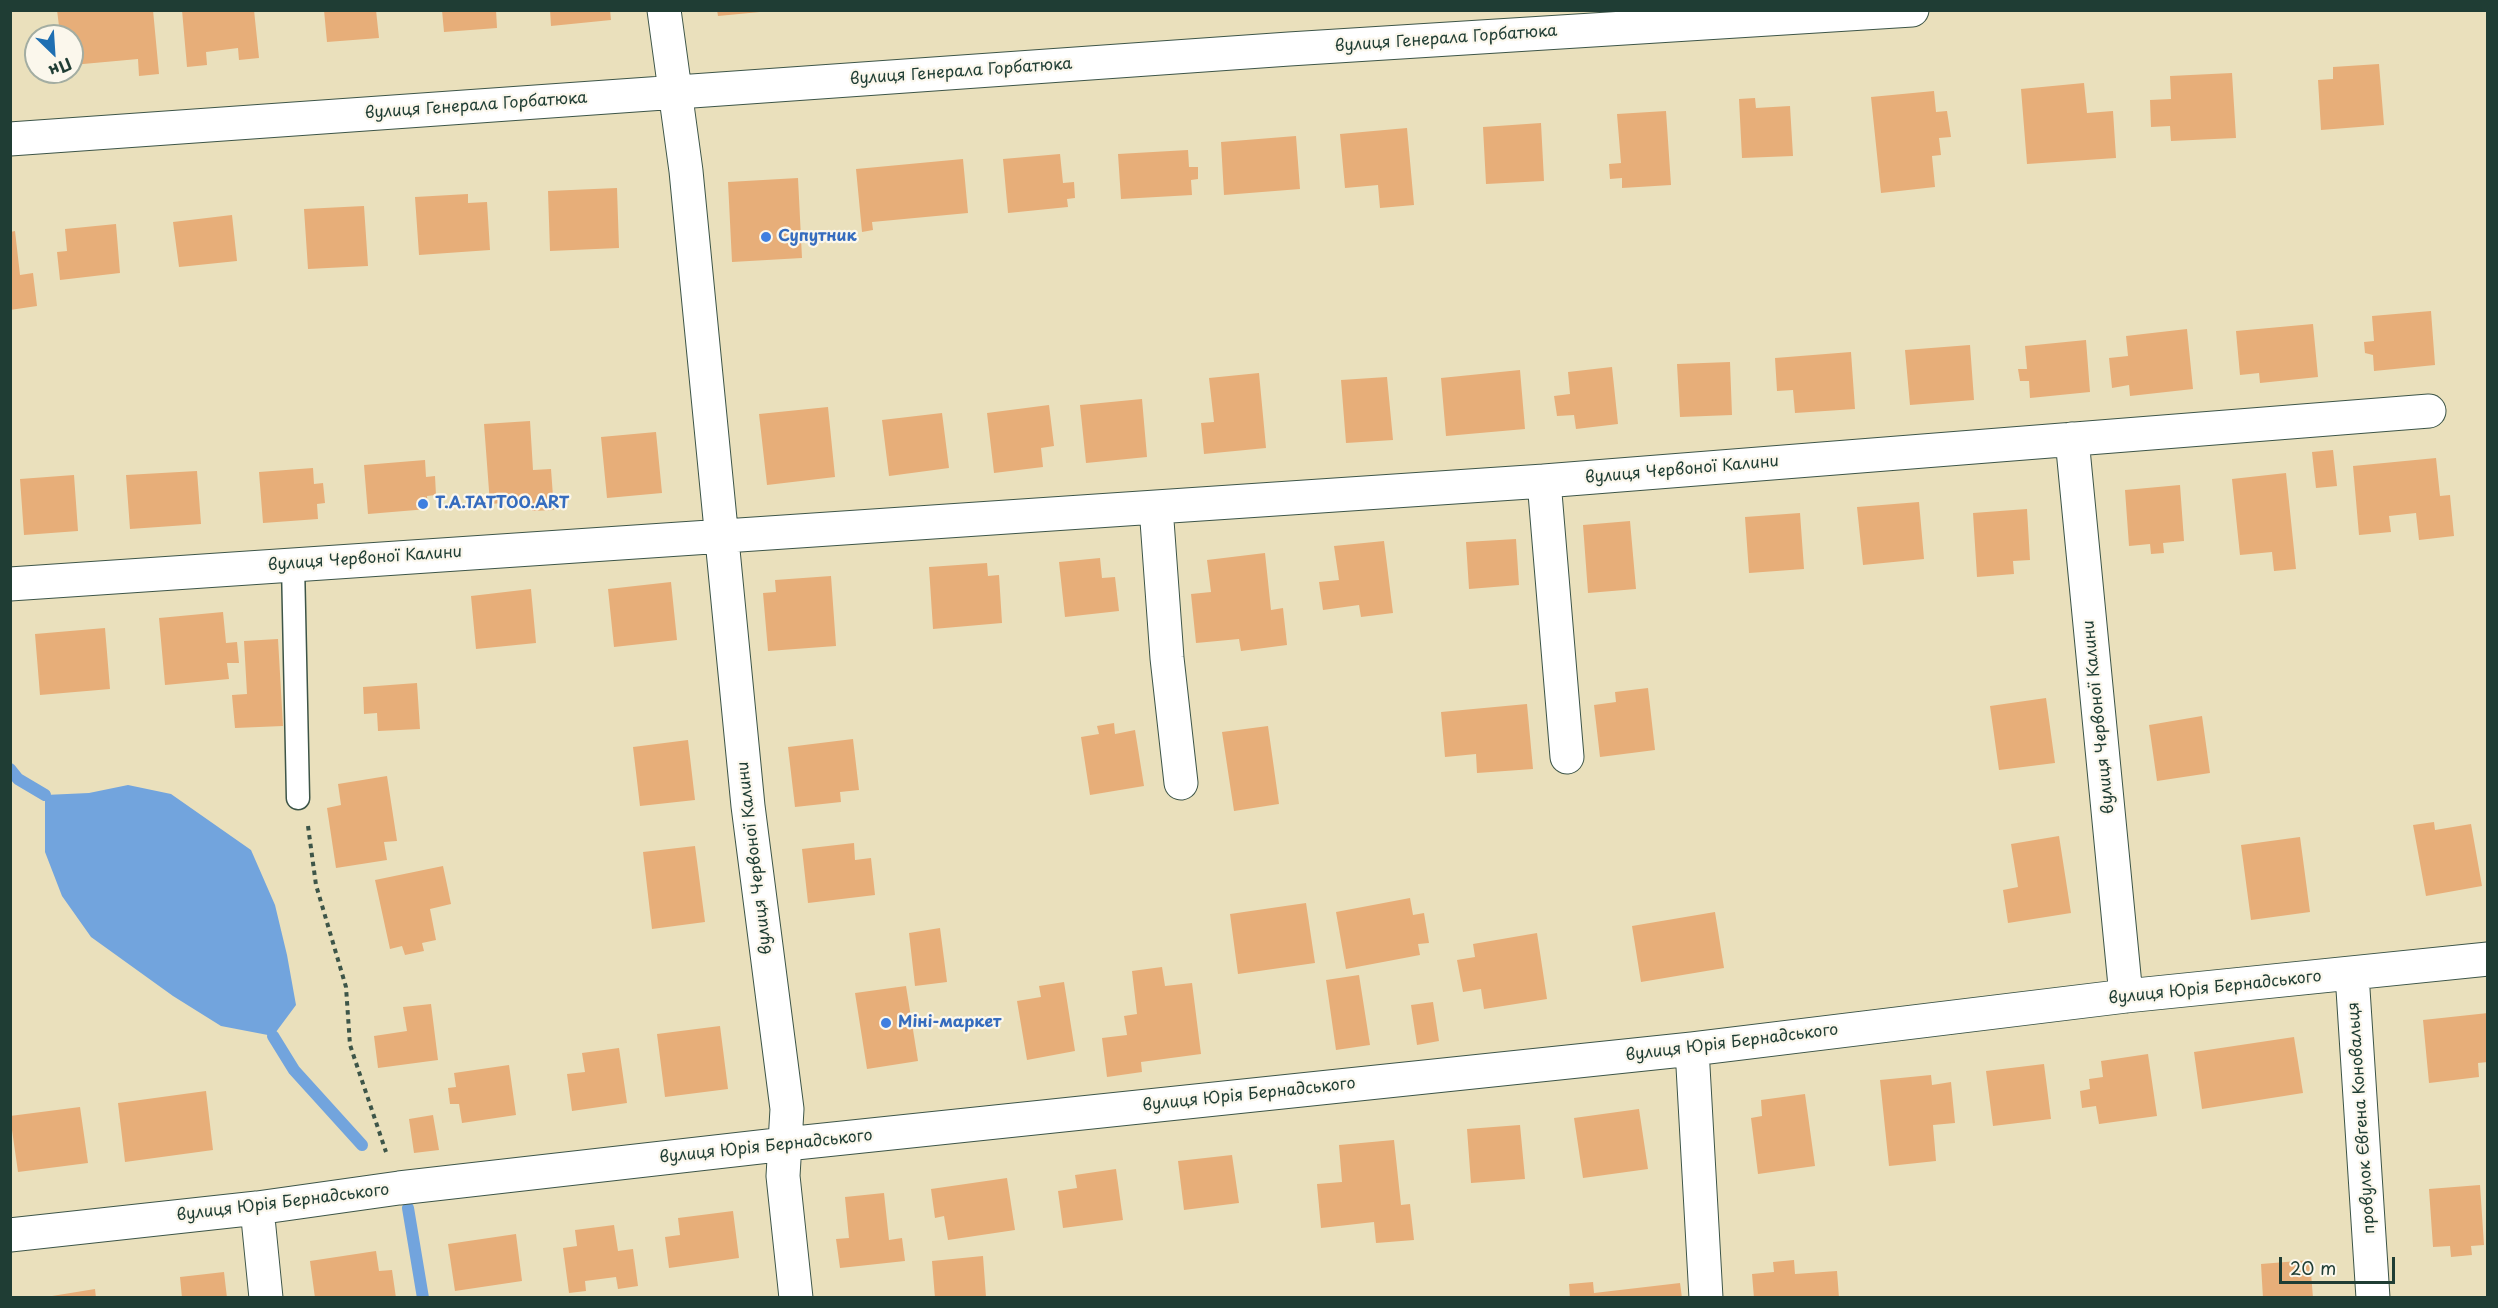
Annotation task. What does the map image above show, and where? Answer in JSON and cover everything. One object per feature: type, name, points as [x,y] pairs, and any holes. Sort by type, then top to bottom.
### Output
[{"type":"street","points":[[664,10],[686,171],[720,535]]},
{"type":"street","name":"вулиця Генерала Горбатюка","points":[[10,139],[1289,49],[1912,10]]},
{"type":"street","name":"вулиця Червоної Калини","points":[[10,584],[1544,481],[2429,411]]},
{"type":"street","name":"вулиця Червоної Калини","points":[[2072,439],[2126,996]]},
{"type":"street","points":[[1544,481],[1567,757]]},
{"type":"street","points":[[1156,507],[1167,658],[1181,783]]},
{"type":"street","name":"вулиця Червоної Калини","points":[[720,535],[754,860],[787,1109],[783,1176],[796,1298]]},
{"type":"street","name":"вулиця Юрія Бернадського","points":[[10,1235],[257,1208],[399,1188],[786,1144],[1692,1049],[2126,996],[2487,959]]},
{"type":"street","name":"провулок Євгена Коновальця","points":[[2352,974],[2373,1298]]},
{"type":"street","points":[[1692,1049],[1706,1298]]},
{"type":"street","points":[[257,1208],[266,1298]]},
{"type":"lane","points":[[293,564],[298,798]]},
{"type":"path","points":[[298,798],[305,806],[316,885],[346,987],[350,1045],[399,1188]]},
{"type":"water","points":[[128,785],[171,794],[251,850],[275,905],[296,1005],[273,1036],[221,1026],[173,996],[91,937],[62,896],[45,852],[45,795],[89,793]]},
{"type":"building","points":[[57,10],[153,10],[159,74],[139,76],[138,59],[84,64],[84,24],[59,24]]},
{"type":"building","points":[[182,10],[254,10],[259,58],[239,60],[238,48],[206,52],[207,65],[187,67]]},
{"type":"building","points":[[324,10],[376,10],[379,38],[327,42]]},
{"type":"building","points":[[442,10],[496,10],[497,28],[444,32]]},
{"type":"building","points":[[550,10],[610,10],[611,20],[551,26]]},
{"type":"building","points":[[717,10],[760,10],[760,12],[718,16]]},
{"type":"building","points":[[2379,64],[2384,125],[2321,130],[2318,80],[2333,79],[2333,67]]},
{"type":"building","points":[[2232,73],[2236,138],[2171,141],[2170,126],[2151,127],[2150,100],[2171,99],[2170,76]]},
{"type":"building","points":[[2084,83],[2087,113],[2113,111],[2116,158],[2027,164],[2021,89]]},
{"type":"building","points":[[1934,91],[1936,112],[1947,111],[1951,137],[1939,138],[1941,155],[1932,156],[1935,187],[1881,193],[1871,97]]},
{"type":"building","points":[[1755,98],[1756,108],[1790,106],[1793,156],[1742,158],[1739,99]]},
{"type":"building","points":[[1666,111],[1671,185],[1622,188],[1622,178],[1610,179],[1609,164],[1621,163],[1617,114]]},
{"type":"building","points":[[1541,123],[1544,181],[1486,184],[1483,127]]},
{"type":"building","points":[[1407,128],[1414,205],[1380,208],[1378,185],[1345,188],[1340,134]]},
{"type":"building","points":[[1296,136],[1300,189],[1224,195],[1221,142]]},
{"type":"building","points":[[1188,150],[1189,167],[1198,167],[1198,179],[1191,180],[1192,195],[1121,199],[1118,154]]},
{"type":"building","points":[[1060,154],[1063,183],[1074,182],[1075,198],[1067,199],[1068,207],[1008,213],[1003,159]]},
{"type":"building","points":[[963,159],[968,213],[872,222],[873,230],[862,232],[856,169]]},
{"type":"building","name":"Супутник","points":[[798,178],[802,258],[732,262],[728,182]]},
{"type":"building","points":[[617,188],[619,248],[550,251],[548,191]]},
{"type":"building","points":[[468,194],[468,203],[487,202],[490,250],[419,255],[415,197]]},
{"type":"building","points":[[364,206],[368,266],[308,269],[304,209]]},
{"type":"building","points":[[232,215],[237,261],[179,267],[173,222]]},
{"type":"building","points":[[116,224],[120,273],[60,280],[57,252],[67,251],[65,229]]},
{"type":"building","points":[[15,231],[20,275],[33,273],[37,306],[10,310],[10,232]]},
{"type":"building","points":[[2431,311],[2435,365],[2374,371],[2373,355],[2365,353],[2364,342],[2374,341],[2372,316]]},
{"type":"building","points":[[2313,324],[2318,377],[2260,383],[2259,373],[2240,375],[2236,331]]},
{"type":"building","points":[[2187,329],[2193,389],[2130,396],[2129,385],[2112,388],[2109,358],[2128,356],[2126,336]]},
{"type":"building","points":[[2086,340],[2090,392],[2030,398],[2029,381],[2020,381],[2018,369],[2027,369],[2025,346]]},
{"type":"building","points":[[1970,345],[1974,400],[1910,405],[1905,350]]},
{"type":"building","points":[[1851,352],[1855,409],[1795,413],[1793,390],[1777,391],[1775,358]]},
{"type":"building","points":[[1730,362],[1732,415],[1680,417],[1677,364]]},
{"type":"building","points":[[1612,367],[1618,424],[1576,429],[1574,415],[1557,416],[1554,396],[1570,394],[1568,372]]},
{"type":"building","points":[[1520,370],[1525,429],[1446,436],[1441,378]]},
{"type":"building","points":[[1259,373],[1266,448],[1204,454],[1201,423],[1214,422],[1209,378]]},
{"type":"building","points":[[1387,377],[1393,440],[1346,443],[1341,380]]},
{"type":"building","points":[[1142,399],[1147,457],[1086,463],[1080,405]]},
{"type":"building","points":[[1049,405],[1054,446],[1041,448],[1043,467],[994,473],[987,413]]},
{"type":"building","points":[[828,407],[835,477],[767,485],[759,414]]},
{"type":"building","points":[[942,413],[949,468],[889,476],[882,420]]},
{"type":"building","points":[[530,421],[533,470],[551,469],[554,510],[532,511],[531,501],[490,504],[484,424]]},
{"type":"building","points":[[656,432],[662,493],[607,498],[601,437]]},
{"type":"building","points":[[2333,450],[2337,486],[2316,488],[2312,452]]},
{"type":"building","points":[[2436,458],[2440,496],[2450,495],[2454,536],[2419,540],[2416,513],[2389,516],[2391,532],[2359,535],[2353,466]]},
{"type":"building","points":[[425,460],[426,477],[435,476],[436,495],[427,496],[428,509],[368,514],[364,465]]},
{"type":"building","points":[[313,468],[314,484],[323,483],[325,503],[317,504],[318,519],[263,523],[259,472]]},
{"type":"building","points":[[197,471],[201,524],[130,529],[126,475]]},
{"type":"building","points":[[2286,473],[2296,569],[2274,571],[2272,552],[2240,555],[2232,479]]},
{"type":"building","points":[[74,475],[78,531],[24,535],[20,479]]},
{"type":"building","points":[[2180,485],[2184,541],[2163,543],[2164,553],[2151,554],[2150,544],[2129,546],[2125,490]]},
{"type":"building","points":[[1919,502],[1924,559],[1863,565],[1857,507]]},
{"type":"building","points":[[2027,509],[2030,560],[2013,561],[2014,574],[1977,577],[1973,513]]},
{"type":"building","points":[[1800,513],[1804,569],[1749,573],[1745,517]]},
{"type":"building","points":[[1630,521],[1636,589],[1588,593],[1583,525]]},
{"type":"building","points":[[1516,539],[1519,585],[1469,589],[1466,542]]},
{"type":"building","points":[[1384,541],[1393,613],[1361,617],[1359,605],[1323,610],[1319,582],[1339,580],[1334,546]]},
{"type":"building","points":[[1265,553],[1271,610],[1283,608],[1287,645],[1241,651],[1239,639],[1196,643],[1191,594],[1211,592],[1207,560]]},
{"type":"building","points":[[1100,558],[1102,578],[1115,577],[1119,611],[1065,617],[1059,562]]},
{"type":"building","points":[[987,563],[988,576],[999,575],[1002,623],[933,629],[929,567]]},
{"type":"building","points":[[831,576],[836,646],[768,651],[763,593],[776,592],[775,580]]},
{"type":"building","points":[[671,582],[677,640],[614,647],[608,589]]},
{"type":"building","points":[[531,589],[536,643],[476,649],[471,596]]},
{"type":"building","points":[[223,612],[226,643],[237,642],[239,663],[227,663],[229,679],[165,685],[159,618]]},
{"type":"building","points":[[105,628],[110,689],[40,695],[35,634]]},
{"type":"building","points":[[278,639],[283,726],[235,728],[232,695],[247,694],[244,641]]},
{"type":"building","points":[[417,683],[420,729],[378,731],[377,713],[364,714],[363,687]]},
{"type":"building","points":[[1648,688],[1655,750],[1600,757],[1594,705],[1616,702],[1615,692]]},
{"type":"building","points":[[2046,698],[2055,763],[1999,770],[1990,706]]},
{"type":"building","points":[[1527,704],[1533,769],[1477,773],[1476,754],[1445,757],[1441,712]]},
{"type":"building","points":[[2202,716],[2210,773],[2157,781],[2149,725]]},
{"type":"building","points":[[1114,723],[1115,734],[1135,730],[1144,786],[1090,795],[1081,737],[1099,734],[1097,726]]},
{"type":"building","points":[[1268,726],[1279,804],[1234,811],[1222,732]]},
{"type":"building","points":[[853,739],[859,790],[840,792],[841,802],[795,807],[788,747]]},
{"type":"building","points":[[688,740],[695,800],[640,806],[633,747]]},
{"type":"building","points":[[387,776],[397,841],[384,842],[387,860],[336,868],[327,808],[341,805],[338,784]]},
{"type":"building","points":[[2434,822],[2435,830],[2471,824],[2482,886],[2426,896],[2413,825]]},
{"type":"building","points":[[2059,836],[2071,913],[2008,923],[2003,890],[2018,887],[2011,844]]},
{"type":"building","points":[[2300,837],[2310,912],[2251,920],[2241,845]]},
{"type":"building","points":[[854,843],[855,860],[871,858],[875,895],[808,903],[802,849]]},
{"type":"building","points":[[695,846],[705,922],[652,929],[643,852]]},
{"type":"building","points":[[443,866],[451,904],[430,909],[436,940],[422,943],[424,951],[405,955],[402,946],[390,949],[375,880]]},
{"type":"building","points":[[1410,898],[1413,915],[1424,913],[1429,943],[1418,944],[1420,955],[1346,969],[1336,912]]},
{"type":"building","points":[[1306,903],[1315,963],[1238,974],[1230,914]]},
{"type":"building","points":[[1715,912],[1724,968],[1641,982],[1632,926]]},
{"type":"building","points":[[940,928],[947,982],[915,986],[909,933]]},
{"type":"building","points":[[1537,933],[1547,999],[1484,1009],[1481,989],[1463,992],[1457,960],[1475,957],[1473,944]]},
{"type":"building","points":[[1162,967],[1165,986],[1192,983],[1201,1054],[1141,1062],[1142,1072],[1107,1077],[1102,1038],[1127,1035],[1124,1016],[1137,1014],[1132,971]]},
{"type":"building","points":[[1359,975],[1370,1045],[1336,1050],[1326,980]]},
{"type":"building","points":[[1064,982],[1075,1051],[1027,1060],[1017,1001],[1041,997],[1039,986]]},
{"type":"building","name":"Міні-маркет","points":[[906,986],[918,1061],[867,1069],[855,993]]},
{"type":"building","points":[[1433,1002],[1439,1041],[1417,1045],[1411,1005]]},
{"type":"building","points":[[431,1004],[438,1060],[378,1068],[374,1036],[407,1031],[403,1007]]},
{"type":"building","points":[[2488,1013],[2488,1062],[2478,1063],[2479,1077],[2429,1083],[2423,1020]]},
{"type":"building","points":[[720,1026],[728,1089],[665,1097],[657,1034]]},
{"type":"building","points":[[2294,1037],[2303,1093],[2202,1109],[2194,1052]]},
{"type":"building","points":[[619,1048],[627,1103],[572,1111],[567,1074],[585,1072],[582,1053]]},
{"type":"building","points":[[2148,1054],[2157,1116],[2099,1124],[2096,1106],[2082,1108],[2080,1091],[2090,1089],[2089,1079],[2103,1077],[2101,1061]]},
{"type":"building","points":[[2044,1064],[2051,1119],[1993,1126],[1986,1071]]},
{"type":"building","points":[[509,1065],[516,1115],[462,1123],[459,1104],[450,1104],[448,1088],[456,1087],[454,1073]]},
{"type":"building","points":[[1931,1075],[1932,1085],[1951,1082],[1955,1123],[1933,1125],[1936,1161],[1889,1166],[1880,1080]]},
{"type":"building","points":[[206,1091],[213,1150],[125,1162],[118,1103]]},
{"type":"building","points":[[1805,1094],[1815,1166],[1758,1174],[1751,1118],[1762,1116],[1761,1100]]},
{"type":"building","points":[[80,1107],[88,1163],[18,1172],[10,1116]]},
{"type":"building","points":[[1639,1109],[1648,1169],[1583,1178],[1574,1118]]},
{"type":"building","points":[[433,1115],[439,1150],[414,1153],[409,1119]]},
{"type":"building","points":[[1520,1125],[1525,1179],[1471,1183],[1467,1129]]},
{"type":"building","points":[[1394,1140],[1401,1205],[1410,1204],[1414,1240],[1376,1243],[1374,1222],[1321,1228],[1317,1184],[1342,1182],[1339,1145]]},
{"type":"building","points":[[1232,1155],[1239,1203],[1184,1210],[1178,1161]]},
{"type":"building","points":[[1116,1169],[1123,1220],[1063,1228],[1058,1191],[1077,1188],[1075,1175]]},
{"type":"building","points":[[1007,1178],[1015,1230],[948,1240],[944,1216],[935,1218],[931,1189]]},
{"type":"building","points":[[2480,1185],[2484,1245],[2471,1246],[2472,1255],[2451,1257],[2450,1246],[2433,1247],[2429,1189]]},
{"type":"building","points":[[884,1193],[889,1240],[902,1238],[905,1261],[840,1268],[836,1239],[849,1238],[845,1197]]},
{"type":"building","points":[[733,1211],[739,1258],[669,1268],[665,1237],[680,1235],[678,1218]]},
{"type":"building","points":[[614,1225],[618,1251],[633,1249],[638,1286],[618,1289],[616,1277],[585,1281],[586,1291],[569,1293],[563,1248],[577,1246],[575,1230]]},
{"type":"building","points":[[516,1234],[522,1281],[455,1291],[448,1244]]},
{"type":"building","points":[[376,1251],[379,1271],[392,1270],[396,1298],[315,1298],[310,1261]]},
{"type":"building","points":[[983,1256],[986,1297],[935,1298],[932,1261]]},
{"type":"building","points":[[1794,1260],[1795,1274],[1837,1271],[1839,1298],[1754,1298],[1752,1274],[1774,1272],[1773,1262]]},
{"type":"building","points":[[2310,1260],[2313,1298],[2263,1298],[2261,1264]]},
{"type":"building","points":[[224,1272],[227,1298],[182,1298],[180,1277]]},
{"type":"building","points":[[1593,1282],[1594,1293],[1680,1283],[1682,1298],[1570,1298],[1569,1284]]},
{"type":"building","points":[[95,1289],[96,1298],[53,1298],[52,1296]]},
{"type":"waterway","points":[[10,769],[18,779],[45,795]]},
{"type":"waterway","points":[[273,1036],[294,1070],[362,1145]]},
{"type":"waterway","points":[[408,1208],[423,1298]]},
{"type":"place","name":"Супутник","points":[[766,237]]},
{"type":"place","name":"T.A.TATTOO.ART","points":[[423,504]]},
{"type":"place","name":"Міні-маркет","points":[[886,1023]]}]
